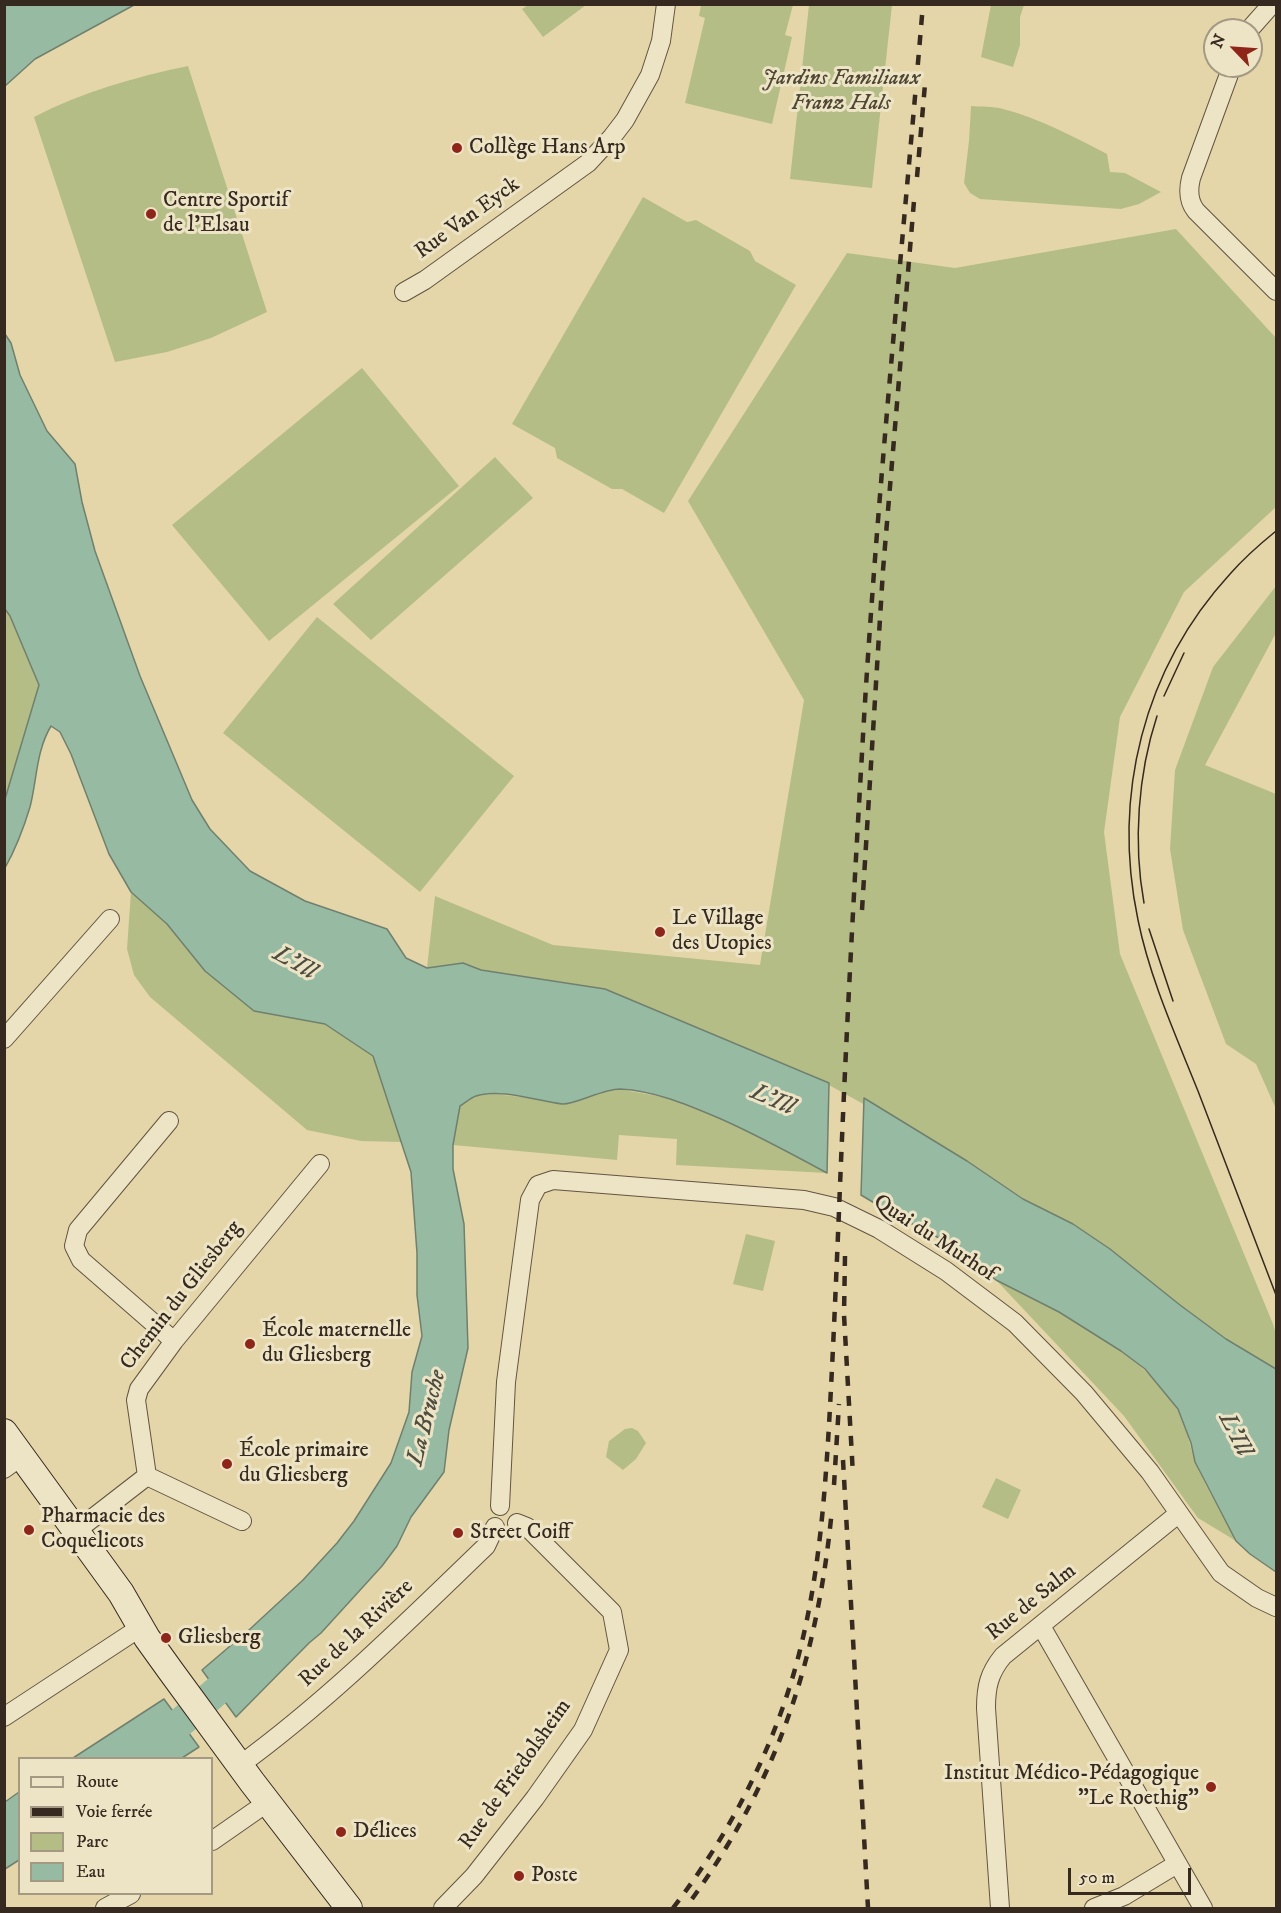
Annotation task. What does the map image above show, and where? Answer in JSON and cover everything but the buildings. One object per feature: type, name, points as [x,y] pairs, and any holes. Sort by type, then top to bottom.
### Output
[{"type":"main road","points":[[4,1432],[13,1462],[76,1531],[220,1740],[349,1908]]},
{"type":"street","name":"Rue Van Eyck","points":[[404,292],[425,280],[588,163],[612,137],[626,120],[650,75],[661,41],[666,4]]},
{"type":"street","points":[[1260,18],[1272,4]]},
{"type":"street","points":[[1228,78],[1191,178],[1189,196],[1196,211],[1276,291]]},
{"type":"street","points":[[4,1040],[110,919]]},
{"type":"street","points":[[169,1121],[78,1230],[74,1246],[81,1260],[174,1341]]},
{"type":"street","name":"Chemin du Gliesberg","points":[[147,1476],[136,1400],[139,1389],[174,1341],[320,1164]]},
{"type":"street","name":"Quai du Murhof","points":[[500,1506],[506,1382],[530,1200],[538,1185],[553,1180],[797,1200],[826,1205],[855,1216],[889,1234],[1015,1323],[1084,1393],[1150,1472],[1221,1573],[1257,1598],[1276,1607]]},
{"type":"street","points":[[76,1531],[147,1476],[242,1521]]},
{"type":"street","points":[[500,1506],[509,1506],[515,1511],[517,1523],[507,1531],[495,1527],[493,1511],[500,1506]]},
{"type":"street","name":"Rue de Salm","points":[[1000,1908],[986,1691],[992,1671],[998,1663],[1041,1626],[1178,1514]]},
{"type":"street","name":"Rue de Friedolsheim","points":[[443,1908],[474,1876],[535,1798],[583,1730],[620,1650],[612,1612],[527,1527],[517,1523]]},
{"type":"street","name":"Rue de la Rivière","points":[[240,1765],[281,1735],[379,1649],[486,1546],[495,1527]]},
{"type":"street","points":[[1041,1626],[1203,1908]]},
{"type":"street","points":[[4,1717],[141,1627]]},
{"type":"street","points":[[213,1841],[268,1802]]},
{"type":"street","points":[[1094,1908],[1124,1896],[1177,1864]]},
{"type":"street","points":[[105,1908],[128,1895]]},
{"type":"green space","points":[[528,5],[586,5],[543,37],[522,9]]},
{"type":"green space","points":[[701,5],[793,5],[785,35],[792,37],[772,124],[685,103],[705,18],[699,16]]},
{"type":"green space","name":"Jardins Familiaux Franz Hals","points":[[809,5],[892,5],[872,188],[790,179]]},
{"type":"green space","points":[[991,5],[1024,5],[1020,17],[1020,45],[1013,67],[981,57]]},
{"type":"green space","name":"Centre Sportif de l'Elsau","points":[[188,66],[267,312],[211,338],[167,352],[115,362],[34,117],[109,86]]},
{"type":"green space","points":[[971,106],[1003,109],[1056,128],[1107,154],[1110,172],[1125,173],[1161,192],[1139,204],[1121,209],[980,199],[970,193],[964,183]]},
{"type":"green space","points":[[643,197],[687,222],[696,220],[750,251],[755,261],[796,285],[664,513],[622,489],[612,489],[557,458],[555,448],[512,424]]},
{"type":"green space","points":[[1176,229],[1276,338],[1276,507],[1184,592],[1120,717],[1104,832],[1120,954],[1273,1324],[1276,1334],[1276,1369],[1227,1339],[1110,1249],[1073,1224],[1024,1199],[967,1161],[807,1073],[605,989],[481,970],[463,963],[427,968],[435,896],[553,945],[760,965],[804,700],[688,501],[847,253],[955,268]]},
{"type":"green space","points":[[362,368],[459,486],[269,641],[172,525]]},
{"type":"green space","points":[[495,457],[533,498],[371,640],[333,604]]},
{"type":"green space","points":[[1276,586],[1276,633],[1205,765],[1276,794],[1276,1109],[1256,1064],[1226,1044],[1183,930],[1170,849],[1175,770],[1213,667]]},
{"type":"green space","points":[[5,609],[39,685],[5,799]]},
{"type":"green space","points":[[317,617],[514,776],[420,892],[223,733]]},
{"type":"green space","points":[[131,892],[167,924],[254,1010],[325,1024],[374,1056],[402,1142],[361,1141],[307,1130],[150,997],[134,975],[127,949]]},
{"type":"green space","points":[[618,1089],[675,1099],[766,1139],[827,1173],[676,1165],[677,1139],[619,1135],[617,1160],[453,1145],[460,1106],[475,1096],[494,1094],[565,1104]]},
{"type":"green space","points":[[746,1234],[775,1241],[763,1291],[733,1284]]},
{"type":"green space","points":[[996,1280],[1095,1333],[1140,1366],[1160,1386],[1180,1414],[1196,1464],[1236,1541],[1198,1518],[1124,1416]]},
{"type":"green space","points":[[632,1428],[638,1431],[646,1443],[636,1459],[623,1470],[606,1457],[609,1441],[625,1429]]},
{"type":"green space","points":[[996,1478],[1021,1490],[1008,1519],[982,1507]]},
{"type":"water","points":[[5,4],[134,5],[35,59],[5,86]]},
{"type":"water","name":"L'Ill","points":[[5,334],[11,343],[20,375],[47,431],[75,464],[95,551],[140,676],[192,800],[210,829],[250,871],[305,901],[387,929],[406,958],[427,968],[463,963],[481,970],[605,989],[829,1083],[827,1173],[721,1119],[684,1104],[633,1090],[613,1090],[567,1104],[507,1094],[485,1094],[474,1097],[460,1106],[453,1145],[453,1169],[464,1224],[468,1348],[449,1430],[444,1472],[411,1517],[397,1546],[382,1566],[321,1633],[236,1717],[202,1670],[303,1580],[337,1543],[391,1463],[409,1412],[412,1372],[422,1336],[417,1295],[417,1253],[411,1172],[373,1056],[325,1024],[254,1011],[205,971],[167,924],[131,892],[109,854],[71,754],[60,732],[51,726],[42,745],[28,815],[5,868],[5,799],[39,685],[5,609]]},
{"type":"water","name":"L'Ill","points":[[864,1098],[967,1161],[1023,1199],[1073,1224],[1110,1249],[1226,1339],[1276,1369],[1276,1572],[1236,1541],[1195,1462],[1191,1443],[1178,1409],[1145,1369],[1059,1312],[996,1280],[939,1238],[861,1195]]},
{"type":"water","points":[[164,1699],[199,1747],[184,1757],[75,1757]]},
{"type":"water","points":[[18,1793],[18,1861],[5,1869],[5,1802]]},
{"type":"waterway","name":"La Bruche","points":[[130,1757],[181,1722],[248,1664]]},
{"type":"tram line","points":[[1276,531],[1230,574],[1200,611],[1175,651],[1156,693],[1142,736],[1133,781],[1129,827],[1131,873],[1138,920],[1149,964],[1276,1295]]},
{"type":"tram line","points":[[1164,696],[1184,653]]},
{"type":"tram line","points":[[1144,903],[1139,857],[1139,809],[1145,761],[1157,716]]},
{"type":"tram line","points":[[1149,929],[1173,1001]]},
{"type":"railway","points":[[673,1908],[711,1854],[744,1798],[758,1768],[793,1676],[814,1583],[825,1489],[829,1425],[849,982],[868,659],[923,4]]},
{"type":"railway","points":[[917,177],[925,84]]},
{"type":"railway","points":[[862,910],[883,570],[914,201]]},
{"type":"railway","points":[[845,1256],[844,1315],[853,1475]]},
{"type":"railway","points":[[834,1485],[839,1404]]},
{"type":"railway","points":[[843,1460],[868,1908]]},
{"type":"railway","points":[[692,1899],[749,1808],[771,1761],[789,1714],[816,1615],[826,1563],[832,1509]]},
{"type":"place","name":"Collège Hans Arp","points":[[457,148]]},
{"type":"place","name":"Centre Sportif de l'Elsau","points":[[151,214]]},
{"type":"place","name":"Le Village des Utopies","points":[[660,932]]},
{"type":"place","name":"École maternelle du Gliesberg","points":[[250,1344]]},
{"type":"place","name":"École primaire du Gliesberg","points":[[227,1464]]},
{"type":"place","name":"Pharmacie des Coquelicots","points":[[29,1530]]},
{"type":"place","name":"Street Coiff","points":[[458,1533]]},
{"type":"place","name":"Gliesberg","points":[[166,1638]]},
{"type":"place","name":"Institut Médico-Pédagogique \"Le Roethig\"","points":[[1211,1787]]},
{"type":"place","name":"Délices","points":[[341,1832]]},
{"type":"place","name":"Poste","points":[[519,1876]]}]
